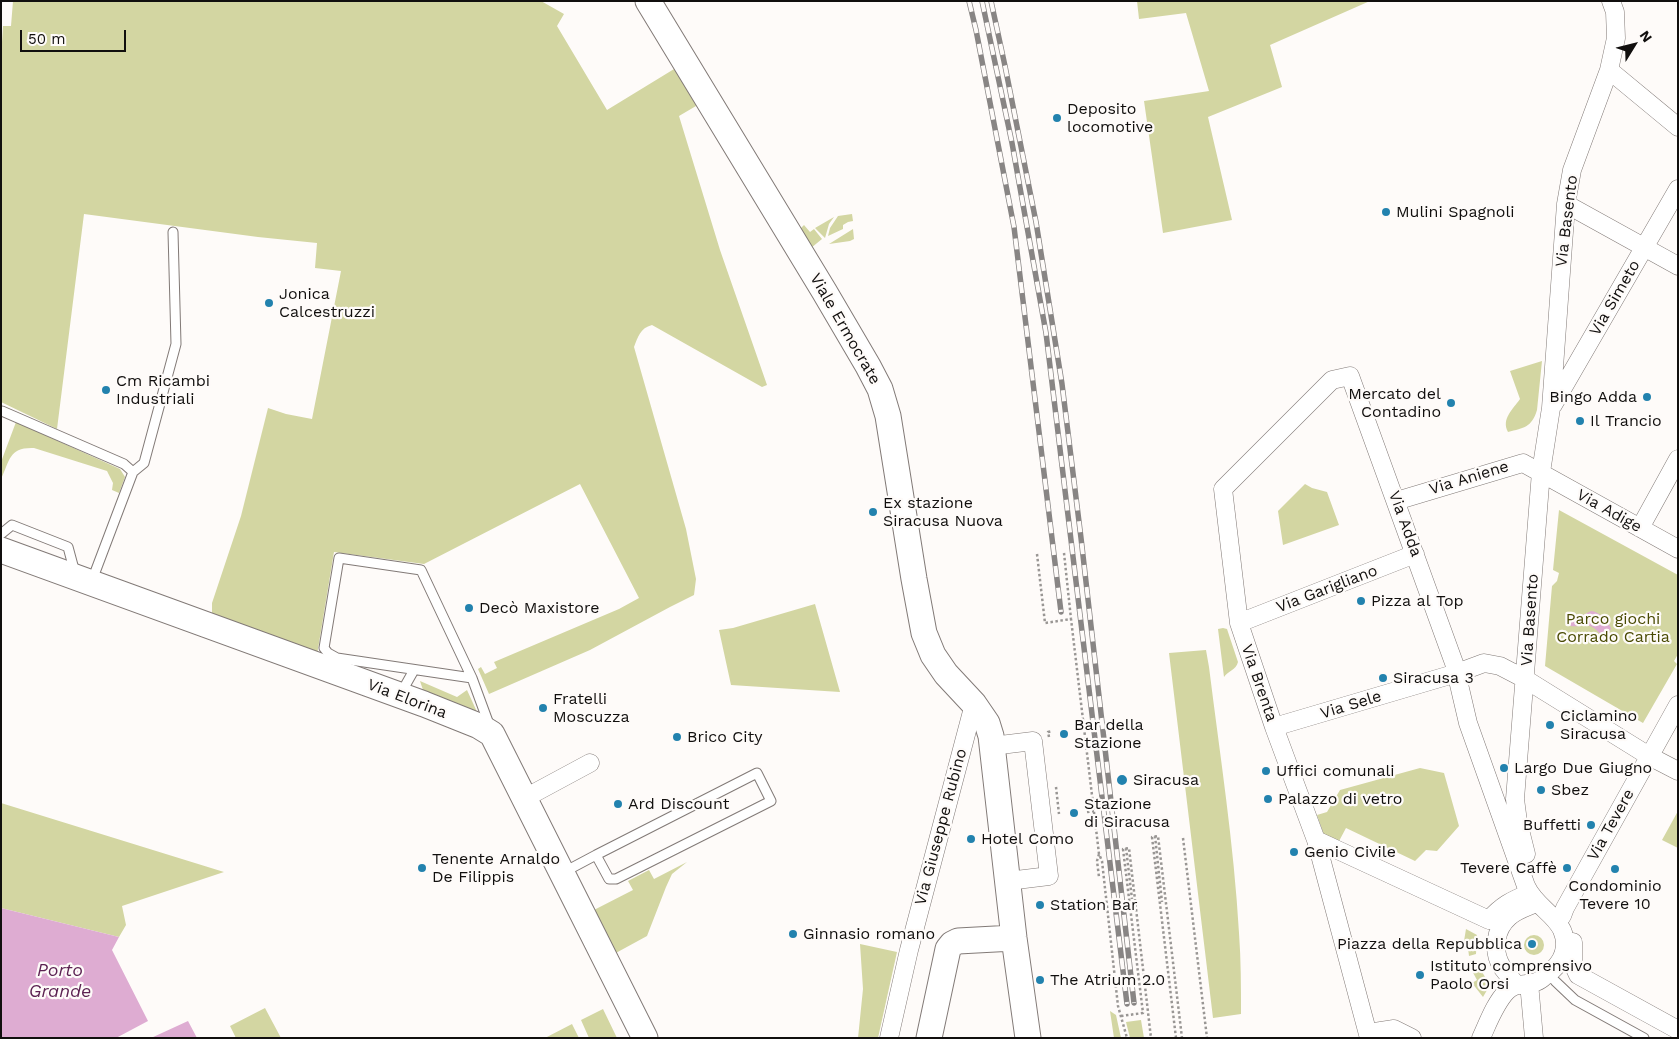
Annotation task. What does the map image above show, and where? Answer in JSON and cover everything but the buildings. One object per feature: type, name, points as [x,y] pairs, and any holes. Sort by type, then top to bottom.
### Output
[{"type":"main road","name":"Viale Ermocrate","points":[[648,1],[834,308],[880,389],[888,416],[924,633],[933,655],[946,674],[974,704],[987,723],[992,741],[1014,938],[1028,1038]]},
{"type":"main road","name":"Via Elorina","points":[[1,550],[400,695],[479,726],[492,734]]},
{"type":"main road","points":[[492,734],[526,798],[645,1038]]},
{"type":"main road","points":[[930,1038],[948,949],[952,944],[958,941],[1014,938]]},
{"type":"street","name":"Via Basento","points":[[1584,978],[1573,964],[1574,939],[1570,928],[1562,916],[1540,896],[1534,885],[1518,822],[1515,799],[1541,472],[1551,408],[1566,204],[1572,170],[1609,70],[1616,38],[1615,12],[1611,1]]},
{"type":"street","points":[[1609,70],[1678,126]]},
{"type":"street","name":"Via Simeto","points":[[1551,408],[1678,188]]},
{"type":"street","points":[[1566,204],[1678,266]]},
{"type":"street","name":"Via Adda","points":[[1350,376],[1457,673],[1468,723],[1533,898]]},
{"type":"street","name":"Via Brenta","points":[[1350,376],[1332,380],[1223,489],[1239,623],[1274,728],[1316,840],[1368,1036]]},
{"type":"street","points":[[1523,462],[1545,448]]},
{"type":"street","points":[[1640,528],[1678,459]]},
{"type":"street","name":"Via Aniene","points":[[1396,500],[1523,462],[1541,472]]},
{"type":"street","name":"Via Adige","points":[[1541,472],[1678,549]]},
{"type":"street","name":"Via Garigliano","points":[[1239,623],[1415,554]]},
{"type":"street","name":"Via Sele","points":[[1274,728],[1457,673],[1484,663],[1500,666],[1525,679],[1678,772]]},
{"type":"street","name":"Via Giuseppe Rubino","points":[[889,1038],[909,950],[974,704]]},
{"type":"street","name":"Via Tevere","points":[[1562,916],[1678,705]]},
{"type":"street","points":[[965,736],[973,729],[982,730],[992,741],[1033,741],[1049,876],[1008,881]]},
{"type":"street","points":[[526,798],[590,763]]},
{"type":"street","points":[[1498,807],[1507,810],[1516,807]]},
{"type":"street","points":[[1316,840],[1489,920],[1502,906],[1510,901],[1533,898]]},
{"type":"street","points":[[1481,1038],[1496,1008],[1507,992],[1553,971],[1564,954],[1565,941],[1558,924],[1533,898]]},
{"type":"street","points":[[1533,898],[1509,917],[1499,931],[1496,943],[1497,955],[1502,966],[1527,984],[1547,983],[1570,974],[1584,978],[1678,1030]]},
{"type":"street","points":[[1527,984],[1534,1038]]},
{"type":"street","points":[[1368,1036],[1394,1029],[1412,1038]]},
{"type":"lane","points":[[84,580],[133,472],[144,463],[176,344],[173,232]]},
{"type":"lane","points":[[2,410],[124,464],[133,472]]},
{"type":"lane","points":[[1,534],[12,525],[68,547],[84,580]]},
{"type":"lane","points":[[472,678],[337,658],[328,653],[324,648],[339,558],[421,570],[472,678],[492,734]]},
{"type":"lane","points":[[400,695],[414,670]]},
{"type":"lane","points":[[562,873],[596,855],[758,773],[771,801],[616,879],[609,879],[596,855]]},
{"type":"lane","points":[[1555,981],[1575,1000],[1644,1038]]},
{"type":"path","points":[[1064,553],[1118,1006],[1127,1038]]},
{"type":"path","points":[[1037,554],[1045,623],[1071,619]]},
{"type":"path","points":[[1077,728],[1084,727]]},
{"type":"path","points":[[1087,812],[1094,811]]},
{"type":"path","points":[[1155,836],[1176,1038]]},
{"type":"path","points":[[1183,838],[1207,1038]]},
{"type":"path","points":[[1126,848],[1151,1038]]},
{"type":"path","points":[[1099,854],[1097,861],[1099,877]]},
{"type":"path","points":[[1121,1016],[1143,1013],[1132,899]]},
{"type":"path","points":[[1162,902],[1182,1038]]},
{"type":"green space","points":[[13,1],[541,1],[564,14],[557,26],[607,110],[679,66],[694,96],[696,106],[679,116],[720,250],[767,385],[762,387],[652,325],[642,331],[634,347],[686,529],[696,579],[694,595],[590,650],[489,694],[478,669],[481,667],[485,674],[497,668],[494,662],[619,609],[639,598],[580,484],[424,564],[334,552],[317,655],[212,616],[212,603],[241,516],[268,408],[312,419],[341,271],[315,268],[317,243],[84,214],[57,429],[1,402],[1,58],[3,26],[11,26]]},
{"type":"green space","points":[[1137,1],[1370,1],[1270,45],[1282,87],[1208,117],[1232,220],[1163,233],[1144,101],[1209,91],[1186,13],[1139,19]]},
{"type":"green space","points":[[852,214],[853,221],[843,225],[843,229],[828,236],[830,228],[838,216]]},
{"type":"green space","points":[[834,217],[829,224],[825,238],[815,228]]},
{"type":"green space","points":[[804,225],[810,232],[814,229],[822,239],[811,248],[800,229]]},
{"type":"green space","points":[[853,229],[854,239],[829,244]]},
{"type":"green space","points":[[1542,361],[1535,416],[1527,426],[1508,432],[1506,427],[1507,418],[1520,399],[1510,371]]},
{"type":"green space","points":[[16,422],[120,469],[125,477],[119,493],[112,490],[113,483],[107,471],[34,448],[26,448],[15,452],[1,479],[1,462]]},
{"type":"green space","points":[[1305,484],[1327,492],[1339,525],[1283,545],[1278,511]]},
{"type":"green space","name":"Parco giochi Corrado Cartia","points":[[1559,510],[1678,575],[1678,654],[1674,661],[1677,664],[1643,723],[1545,666],[1552,586],[1557,581],[1559,573],[1553,570]]},
{"type":"green space","points":[[815,604],[840,692],[731,685],[719,630],[733,628]]},
{"type":"green space","points":[[1218,629],[1227,629],[1238,662],[1236,667],[1224,677]]},
{"type":"green space","points":[[1206,650],[1230,833],[1237,900],[1241,974],[1241,1014],[1213,1018],[1169,653]]},
{"type":"green space","points":[[420,681],[457,697],[467,690],[478,714],[425,696]]},
{"type":"green space","points":[[1420,768],[1444,773],[1459,826],[1437,851],[1426,850],[1415,861],[1346,828],[1338,843],[1325,838],[1317,815],[1327,812],[1340,790]]},
{"type":"green space","points":[[1,803],[224,872],[122,906],[126,925],[119,937],[1,908]]},
{"type":"green space","points":[[1678,811],[1678,848],[1662,840]]},
{"type":"green space","points":[[687,862],[672,874],[647,936],[614,954],[592,911],[633,890],[628,881],[649,870],[654,879]]},
{"type":"green space","points":[[1466,929],[1477,935],[1476,954],[1469,956],[1468,948],[1463,947]]},
{"type":"green space","points":[[1534,935],[1541,938],[1544,945],[1541,952],[1534,955],[1527,952],[1524,945],[1527,938]]},
{"type":"green space","points":[[860,944],[897,952],[878,1038],[858,1038],[863,989]]},
{"type":"green space","points":[[1479,967],[1490,985],[1483,997],[1472,983],[1477,980],[1471,969]]},
{"type":"green space","points":[[265,1008],[281,1038],[236,1038],[230,1026]]},
{"type":"green space","points":[[603,1009],[617,1038],[589,1038],[581,1020]]},
{"type":"green space","points":[[1110,1011],[1116,1015],[1121,1038],[1114,1038]]},
{"type":"green space","points":[[1141,1020],[1144,1038],[1130,1038],[1126,1022]]},
{"type":"green space","points":[[572,1024],[579,1038],[545,1038]]},
{"type":"water","points":[[1591,611],[1597,613],[1607,622],[1611,628],[1610,631],[1600,634],[1593,627],[1570,626],[1571,621]]},
{"type":"water","name":"Porto Grande","points":[[1,908],[119,937],[112,950],[148,1021],[116,1038],[1,1038]]},
{"type":"water","points":[[188,1021],[197,1038],[151,1038]]},
{"type":"railway","points":[[969,1],[1014,227],[1061,612]]},
{"type":"railway","points":[[982,1],[1012,143],[1046,333],[1127,1004]]},
{"type":"railway","points":[[991,1],[1036,222],[1062,384],[1134,1003]]},
{"type":"place","name":"Deposito locomotive","points":[[1057,118]]},
{"type":"place","name":"Mulini Spagnoli","points":[[1386,212]]},
{"type":"place","name":"Jonica Calcestruzzi","points":[[269,303]]},
{"type":"place","name":"Cm Ricambi Industriali","points":[[106,390]]},
{"type":"place","name":"Bingo Adda","points":[[1647,397]]},
{"type":"place","name":"Mercato del Contadino","points":[[1451,403]]},
{"type":"place","name":"Il Trancio","points":[[1580,421]]},
{"type":"place","name":"Ex stazione Siracusa Nuova","points":[[873,512]]},
{"type":"place","name":"Pizza al Top","points":[[1361,601]]},
{"type":"place","name":"Decò Maxistore","points":[[469,608]]},
{"type":"place","name":"Siracusa 3","points":[[1383,678]]},
{"type":"place","name":"Fratelli Moscuzza","points":[[543,708]]},
{"type":"place","name":"Ciclamino Siracusa","points":[[1550,725]]},
{"type":"place","name":"Bar della Stazione","points":[[1064,734]]},
{"type":"place","name":"Brico City","points":[[677,737]]},
{"type":"place","name":"Largo Due Giugno","points":[[1504,768]]},
{"type":"place","name":"Uffici comunali","points":[[1266,771]]},
{"type":"place","name":"Siracusa","points":[[1122,780]]},
{"type":"place","name":"Sbez","points":[[1541,790]]},
{"type":"place","name":"Palazzo di vetro","points":[[1268,799]]},
{"type":"place","name":"Ard Discount","points":[[618,804]]},
{"type":"place","name":"Stazione di Siracusa","points":[[1074,813]]},
{"type":"place","name":"Buffetti","points":[[1591,825]]},
{"type":"place","name":"Hotel Como","points":[[971,839]]},
{"type":"place","name":"Genio Civile","points":[[1294,852]]},
{"type":"place","name":"Tenente Arnaldo De Filippis","points":[[422,868]]},
{"type":"place","name":"Tevere Caffè","points":[[1567,868]]},
{"type":"place","name":"Condominio Tevere 10","points":[[1615,869]]},
{"type":"place","name":"Station Bar","points":[[1040,905]]},
{"type":"place","name":"Ginnasio romano","points":[[793,934]]},
{"type":"place","name":"Piazza della Repubblica","points":[[1532,944]]},
{"type":"place","name":"Istituto comprensivo Paolo Orsi","points":[[1420,975]]},
{"type":"place","name":"The Atrium 2.0","points":[[1040,980]]}]
